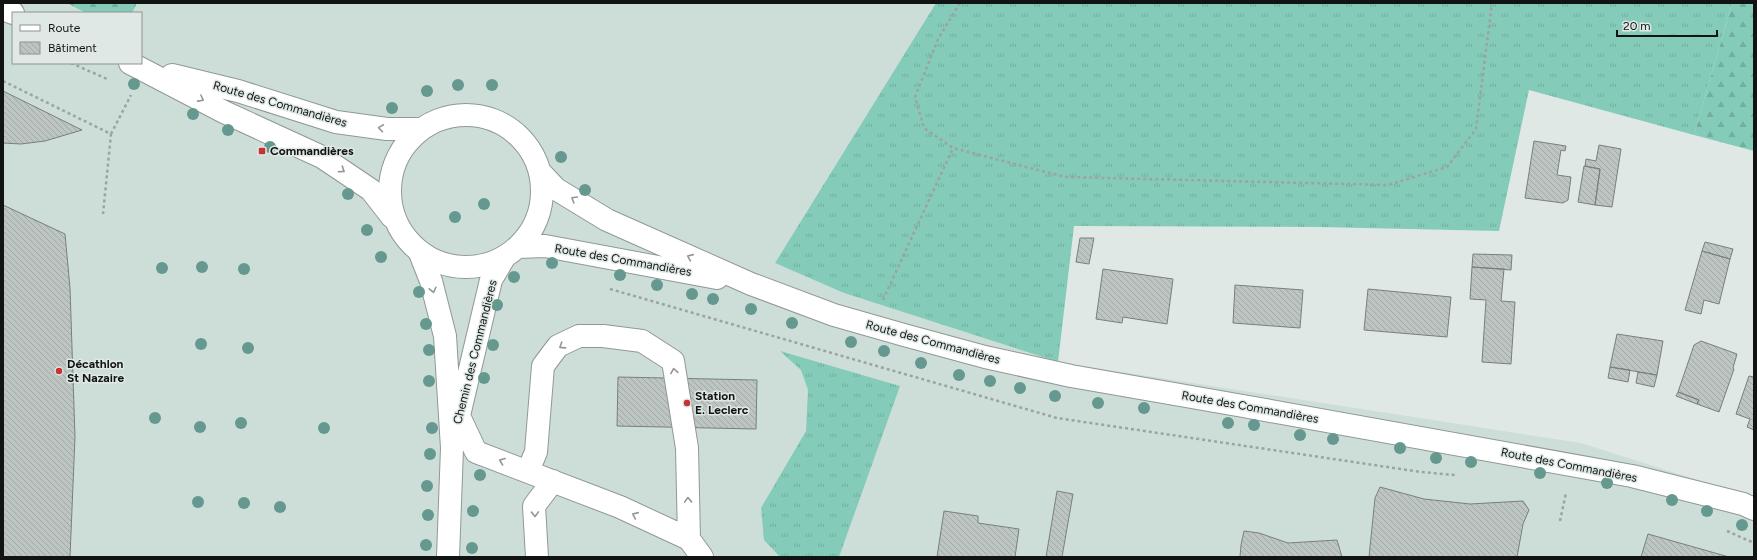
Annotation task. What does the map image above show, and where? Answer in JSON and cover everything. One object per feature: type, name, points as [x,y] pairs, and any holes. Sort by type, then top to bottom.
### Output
[{"type":"main road","name":"Route des Commandières","points":[[136,65],[238,91],[336,122],[387,129],[420,129]]},
{"type":"main road","name":"Route des Commandières","points":[[136,65],[224,112],[322,157],[371,190],[394,219],[404,238],[420,253],[447,266],[476,267],[511,252],[545,246],[752,284]]},
{"type":"main road","name":"Route des Commandières","points":[[394,219],[388,186],[398,154],[420,129],[447,116],[476,115],[511,126],[527,145],[540,172],[556,188],[607,220],[752,284],[834,315],[985,357],[1071,376],[1632,476],[1743,504],[1754,509]]},
{"type":"main road","name":"Route des Commandières","points":[[511,252],[534,226],[542,199],[540,172]]},
{"type":"main road","name":"Chemin des Commandières","points":[[452,448],[491,280],[511,252]]},
{"type":"main road","name":"Chemin des Commandières","points":[[420,253],[431,281],[445,336],[452,448],[448,557]]},
{"type":"main road","points":[[528,472],[536,452],[543,366],[558,346],[579,336],[603,336],[642,341],[673,361],[687,448],[689,539]]},
{"type":"main road","points":[[459,416],[476,452],[620,508],[689,539],[702,557]]},
{"type":"main road","points":[[537,557],[534,506],[553,481]]},
{"type":"path","points":[[960,3],[938,39],[915,97],[924,128],[953,148],[1065,177],[1388,185],[1447,168],[1476,129],[1492,3]]},
{"type":"path","points":[[73,64],[112,82]]},
{"type":"path","points":[[3,81],[111,134]]},
{"type":"path","points":[[104,214],[111,134],[133,91]]},
{"type":"path","points":[[871,326],[953,148]]},
{"type":"path","points":[[1560,521],[1567,486]]},
{"type":"shaded area","points":[[3,3],[67,3],[84,12],[12,12],[12,64],[142,64],[142,12],[132,12],[137,3],[936,3],[775,263],[844,293],[1058,362],[1581,443],[1754,498],[1754,557],[3,557]]},
{"type":"green space","points":[[67,3],[137,3],[132,12],[84,12]]},
{"type":"green space","points":[[936,3],[1732,3],[1694,135],[1529,90],[1499,231],[1319,227],[1074,226],[1058,362],[844,293],[775,263]]},
{"type":"green space","points":[[1732,3],[1754,3],[1754,151],[1694,135]]},
{"type":"green space","points":[[780,351],[900,386],[839,557],[780,557],[764,540],[761,508],[806,431],[808,390],[801,370]]},
{"type":"building","points":[[3,91],[82,130],[45,141],[21,144],[3,143]]},
{"type":"building","points":[[1534,141],[1566,146],[1565,151],[1561,150],[1557,175],[1571,177],[1568,200],[1563,203],[1525,198]]},
{"type":"building","points":[[1599,145],[1621,149],[1612,207],[1595,205],[1600,169],[1585,166],[1586,159],[1596,161]]},
{"type":"building","points":[[1584,166],[1600,169],[1595,205],[1578,202]]},
{"type":"building","points":[[3,205],[65,234],[70,288],[75,437],[70,557],[3,557]]},
{"type":"building","points":[[1080,238],[1094,238],[1089,264],[1076,262]]},
{"type":"building","points":[[1705,242],[1733,249],[1730,259],[1702,251]]},
{"type":"building","points":[[1702,251],[1730,259],[1719,304],[1704,300],[1701,314],[1685,310]]},
{"type":"building","points":[[1473,254],[1512,255],[1511,270],[1472,267]]},
{"type":"building","points":[[1472,267],[1504,269],[1501,301],[1515,302],[1511,364],[1482,362],[1486,300],[1470,299]]},
{"type":"building","points":[[1103,269],[1173,279],[1167,324],[1123,317],[1122,323],[1096,319]]},
{"type":"building","points":[[1235,285],[1303,290],[1300,328],[1233,323]]},
{"type":"building","points":[[1368,289],[1451,297],[1447,337],[1364,330]]},
{"type":"building","points":[[1617,334],[1663,341],[1657,375],[1610,367]]},
{"type":"building","points":[[1701,341],[1737,354],[1734,369],[1719,412],[1697,404],[1699,400],[1678,392],[1694,345]]},
{"type":"building","points":[[1610,367],[1630,370],[1628,382],[1608,378]]},
{"type":"building","points":[[1638,372],[1657,375],[1654,387],[1636,383]]},
{"type":"building","points":[[1749,376],[1754,377],[1754,430],[1747,427],[1750,419],[1736,414]]},
{"type":"building","points":[[618,377],[757,380],[756,429],[617,426]]},
{"type":"building","points":[[1678,392],[1699,400],[1697,404],[1676,396]]},
{"type":"building","points":[[1380,487],[1424,499],[1470,504],[1523,501],[1529,510],[1523,524],[1517,557],[1369,557],[1375,498]]},
{"type":"building","points":[[1057,491],[1073,494],[1062,557],[1046,557]]},
{"type":"building","points":[[944,511],[978,516],[978,523],[1019,529],[1015,557],[937,557]]},
{"type":"building","points":[[1244,531],[1259,533],[1288,543],[1337,540],[1342,557],[1240,557]]},
{"type":"building","points":[[1648,534],[1729,557],[1641,557]]},
{"type":"place","name":"Commandières","points":[[262,151]]},
{"type":"place","name":"Décathlon St Nazaire","points":[[59,371]]},
{"type":"place","name":"Station E. Leclerc","points":[[687,403]]}]
